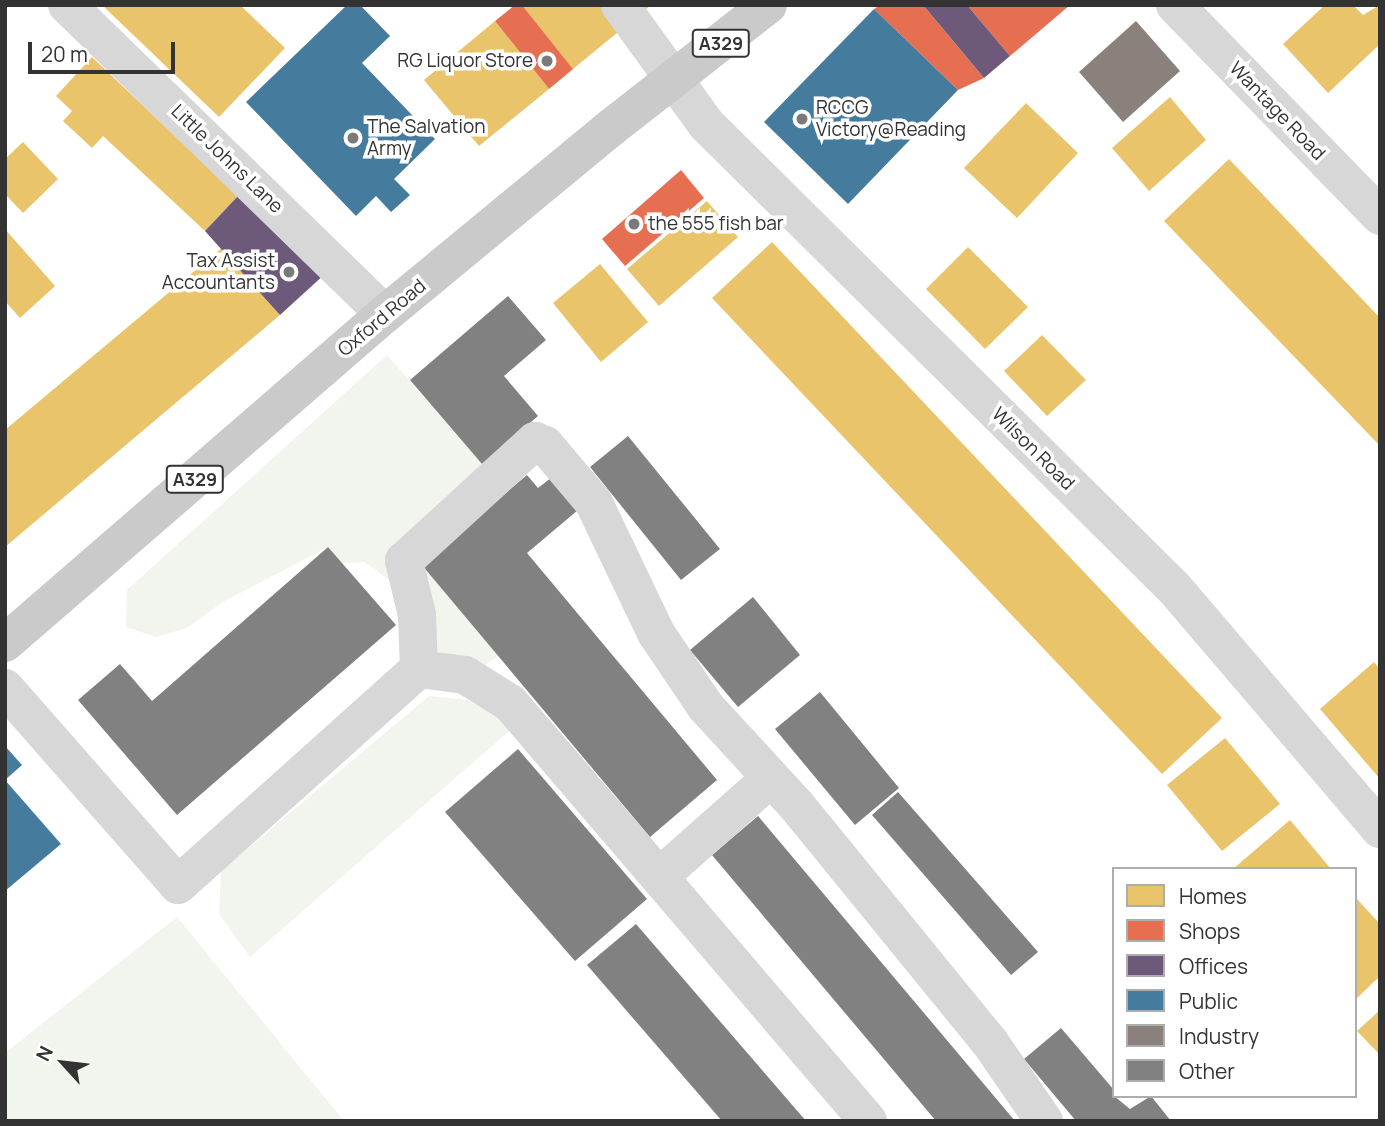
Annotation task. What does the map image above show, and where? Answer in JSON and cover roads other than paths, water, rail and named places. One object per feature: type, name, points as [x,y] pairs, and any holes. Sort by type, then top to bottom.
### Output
[{"type":"main road","name":"Oxford Road","points":[[5,643],[385,314],[608,130],[674,82],[768,5]]},
{"type":"street","name":"Little Johns Lane","points":[[67,5],[385,314]]},
{"type":"street","name":"Wilson Road","points":[[620,5],[706,124],[1175,589],[1380,829]]},
{"type":"street","name":"Wantage Road","points":[[1175,5],[1380,216]]},
{"type":"street","points":[[5,688],[178,886],[418,668],[418,615],[404,561],[536,441],[545,445],[594,503],[656,633],[706,707],[771,778],[989,1041],[1044,1121]]},
{"type":"street","points":[[418,668],[466,675],[510,703],[868,1121]]},
{"type":"street","points":[[659,877],[771,778]]},
{"type":"place","name":"RG Liquor Store","points":[[547,61]]},
{"type":"place","name":"RCCG Victory@Reading","points":[[802,119]]},
{"type":"place","name":"The Salvation Army","points":[[353,138]]},
{"type":"place","name":"the 555 fish bar","points":[[634,224]]},
{"type":"place","name":"Tax Assist Accountants","points":[[289,272]]}]
